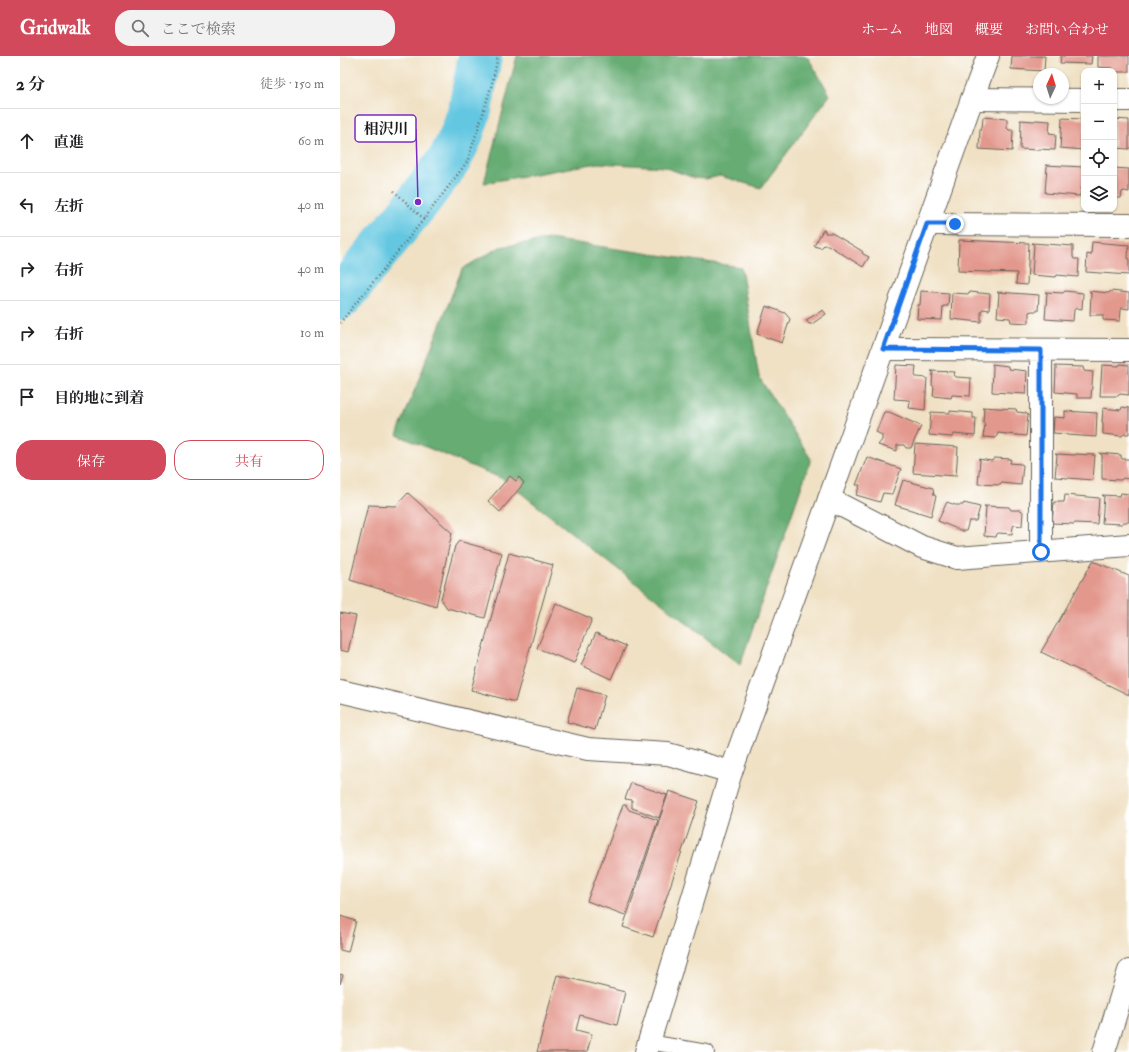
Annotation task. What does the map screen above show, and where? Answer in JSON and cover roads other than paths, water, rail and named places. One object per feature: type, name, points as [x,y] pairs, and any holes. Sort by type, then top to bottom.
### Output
[{"type":"street","points":[[648,1047],[731,772],[988,56]]},
{"type":"street","points":[[972,99],[1081,100]]},
{"type":"street","points":[[1117,100],[1129,100]]},
{"type":"street","points":[[927,224],[1129,225]]},
{"type":"street","points":[[883,349],[1129,350]]},
{"type":"street","points":[[1041,350],[1041,552]]},
{"type":"street","points":[[829,498],[922,547],[957,558],[1129,545]]},
{"type":"street","points":[[340,691],[588,749],[668,754],[731,772]]},
{"type":"street","points":[[1104,1052],[1129,971]]},
{"type":"lane","points":[[648,1047],[707,1052]]},
{"type":"waterway","points":[[340,298],[418,202],[450,159],[461,136],[470,110],[480,56]]},
{"type":"place","name":"相沢川","points":[[418,202]]}]
